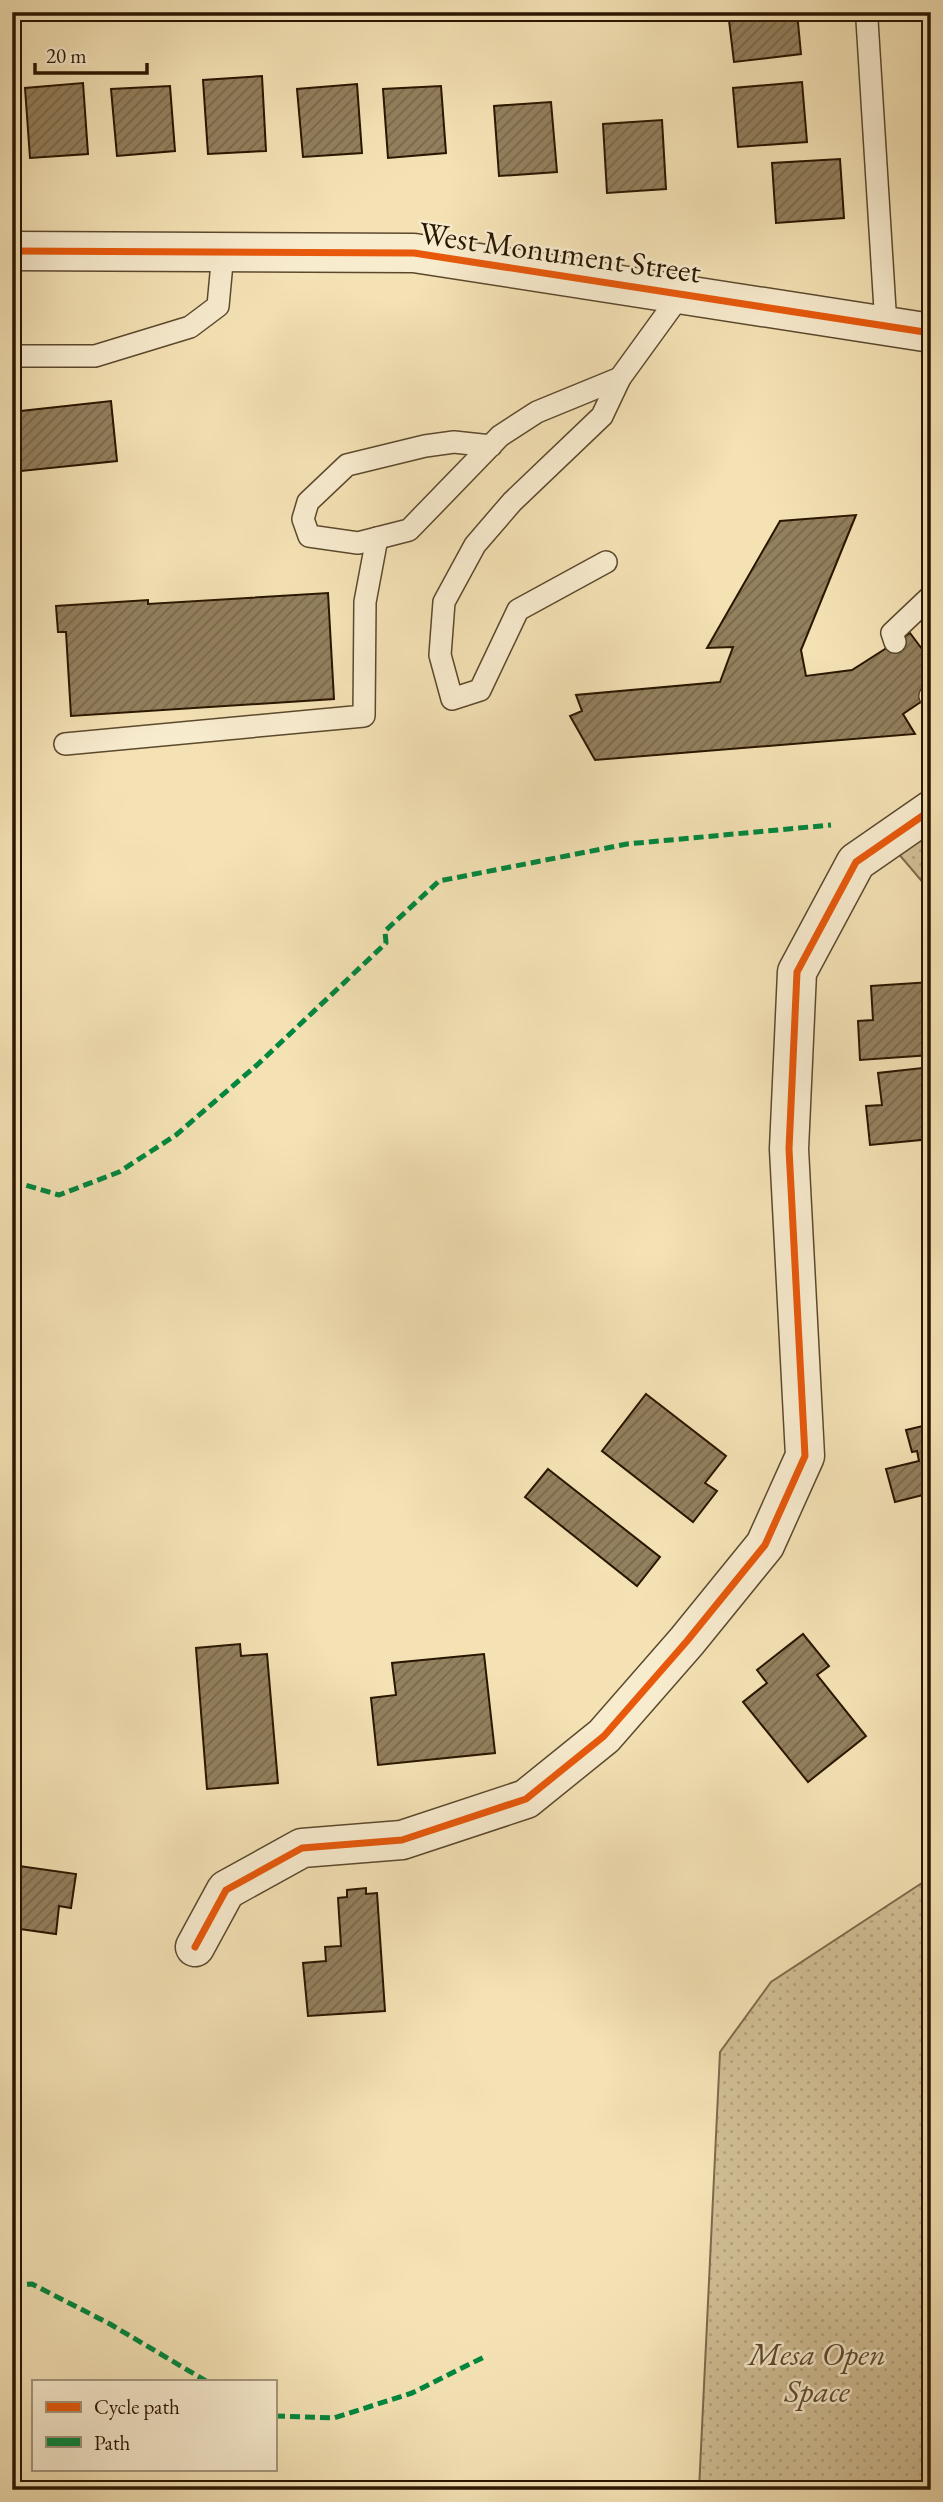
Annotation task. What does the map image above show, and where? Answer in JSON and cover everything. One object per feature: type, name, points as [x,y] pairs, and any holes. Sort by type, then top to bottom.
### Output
[{"type":"street","name":"West Monument Street","points":[[12,251],[414,253],[931,333]]},
{"type":"street","points":[[195,1947],[226,1890],[302,1849],[402,1840],[526,1799],[604,1736],[687,1641],[765,1545],[806,1456],[789,1149],[797,972],[856,862],[931,810]]},
{"type":"lane","points":[[867,20],[886,326]]},
{"type":"lane","points":[[12,356],[95,356],[191,327],[218,306],[223,253]]},
{"type":"lane","points":[[606,562],[517,610],[480,690],[452,699],[440,655],[444,602],[475,545],[512,502],[602,416],[620,377],[681,295]]},
{"type":"lane","points":[[491,446],[454,442],[347,465],[308,502],[303,519],[309,537],[358,543],[410,530],[491,446],[500,436],[537,411],[620,377]]},
{"type":"lane","points":[[65,744],[363,716],[365,602],[377,538]]},
{"type":"lane","points":[[895,642],[892,633],[931,596]]},
{"type":"green space","points":[[931,837],[931,892],[891,845]]},
{"type":"green space","name":"Mesa Open Space","points":[[931,1877],[931,2490],[699,2490],[720,2052],[771,1982]]},
{"type":"building","points":[[728,12],[797,12],[801,54],[734,62]]},
{"type":"building","points":[[262,76],[266,151],[208,154],[203,80]]},
{"type":"building","points":[[802,82],[807,142],[738,147],[733,88]]},
{"type":"building","points":[[83,83],[88,154],[30,158],[25,88]]},
{"type":"building","points":[[357,84],[362,153],[303,157],[297,89]]},
{"type":"building","points":[[170,86],[175,151],[117,156],[111,89]]},
{"type":"building","points":[[441,86],[446,153],[388,158],[383,89]]},
{"type":"building","points":[[551,102],[557,172],[499,176],[494,106]]},
{"type":"building","points":[[662,120],[666,189],[607,193],[603,124]]},
{"type":"building","points":[[840,159],[844,218],[776,223],[772,163]]},
{"type":"building","points":[[111,401],[117,461],[12,472],[12,412]]},
{"type":"building","points":[[856,515],[801,650],[806,676],[852,670],[910,633],[931,661],[931,695],[903,714],[915,734],[595,760],[570,716],[582,711],[576,695],[720,682],[733,647],[707,648],[780,521]]},
{"type":"building","points":[[328,593],[334,699],[71,716],[66,632],[58,632],[56,606],[148,600],[148,604]]},
{"type":"building","points":[[931,982],[931,1055],[860,1060],[858,1021],[873,1020],[871,986]]},
{"type":"building","points":[[931,1067],[931,1139],[870,1145],[866,1106],[882,1105],[878,1073]]},
{"type":"building","points":[[646,1394],[726,1456],[705,1483],[717,1491],[693,1522],[602,1451]]},
{"type":"building","points":[[931,1424],[931,1493],[895,1502],[886,1469],[919,1461],[917,1451],[912,1452],[906,1430]]},
{"type":"building","points":[[548,1469],[660,1557],[637,1586],[525,1497]]},
{"type":"building","points":[[803,1634],[829,1666],[817,1675],[866,1736],[808,1782],[743,1702],[767,1683],[757,1670]]},
{"type":"building","points":[[240,1644],[241,1656],[267,1654],[278,1783],[207,1789],[196,1648]]},
{"type":"building","points":[[484,1654],[495,1753],[378,1765],[371,1698],[396,1695],[392,1663]]},
{"type":"building","points":[[12,1865],[76,1874],[71,1908],[59,1906],[56,1934],[12,1928]]},
{"type":"building","points":[[366,1888],[366,1894],[377,1893],[385,2011],[308,2016],[303,1963],[326,1961],[325,1947],[341,1946],[338,1898],[347,1897],[347,1890]]},
{"type":"marked path","points":[[12,1181],[59,1195],[119,1172],[176,1135],[257,1065],[386,943],[385,931],[439,881],[627,844],[831,825]]},
{"type":"marked path","points":[[12,2285],[32,2284],[110,2324],[204,2380]]},
{"type":"marked path","points":[[276,2416],[334,2418],[412,2393],[484,2357]]},
{"type":"cycle path","points":[[12,251],[414,253],[931,333]]},
{"type":"cycle path","points":[[195,1947],[226,1890],[302,1848],[402,1840],[526,1799],[604,1736],[687,1641],[765,1545],[805,1456],[789,1149],[797,972],[856,862],[931,810]]}]
